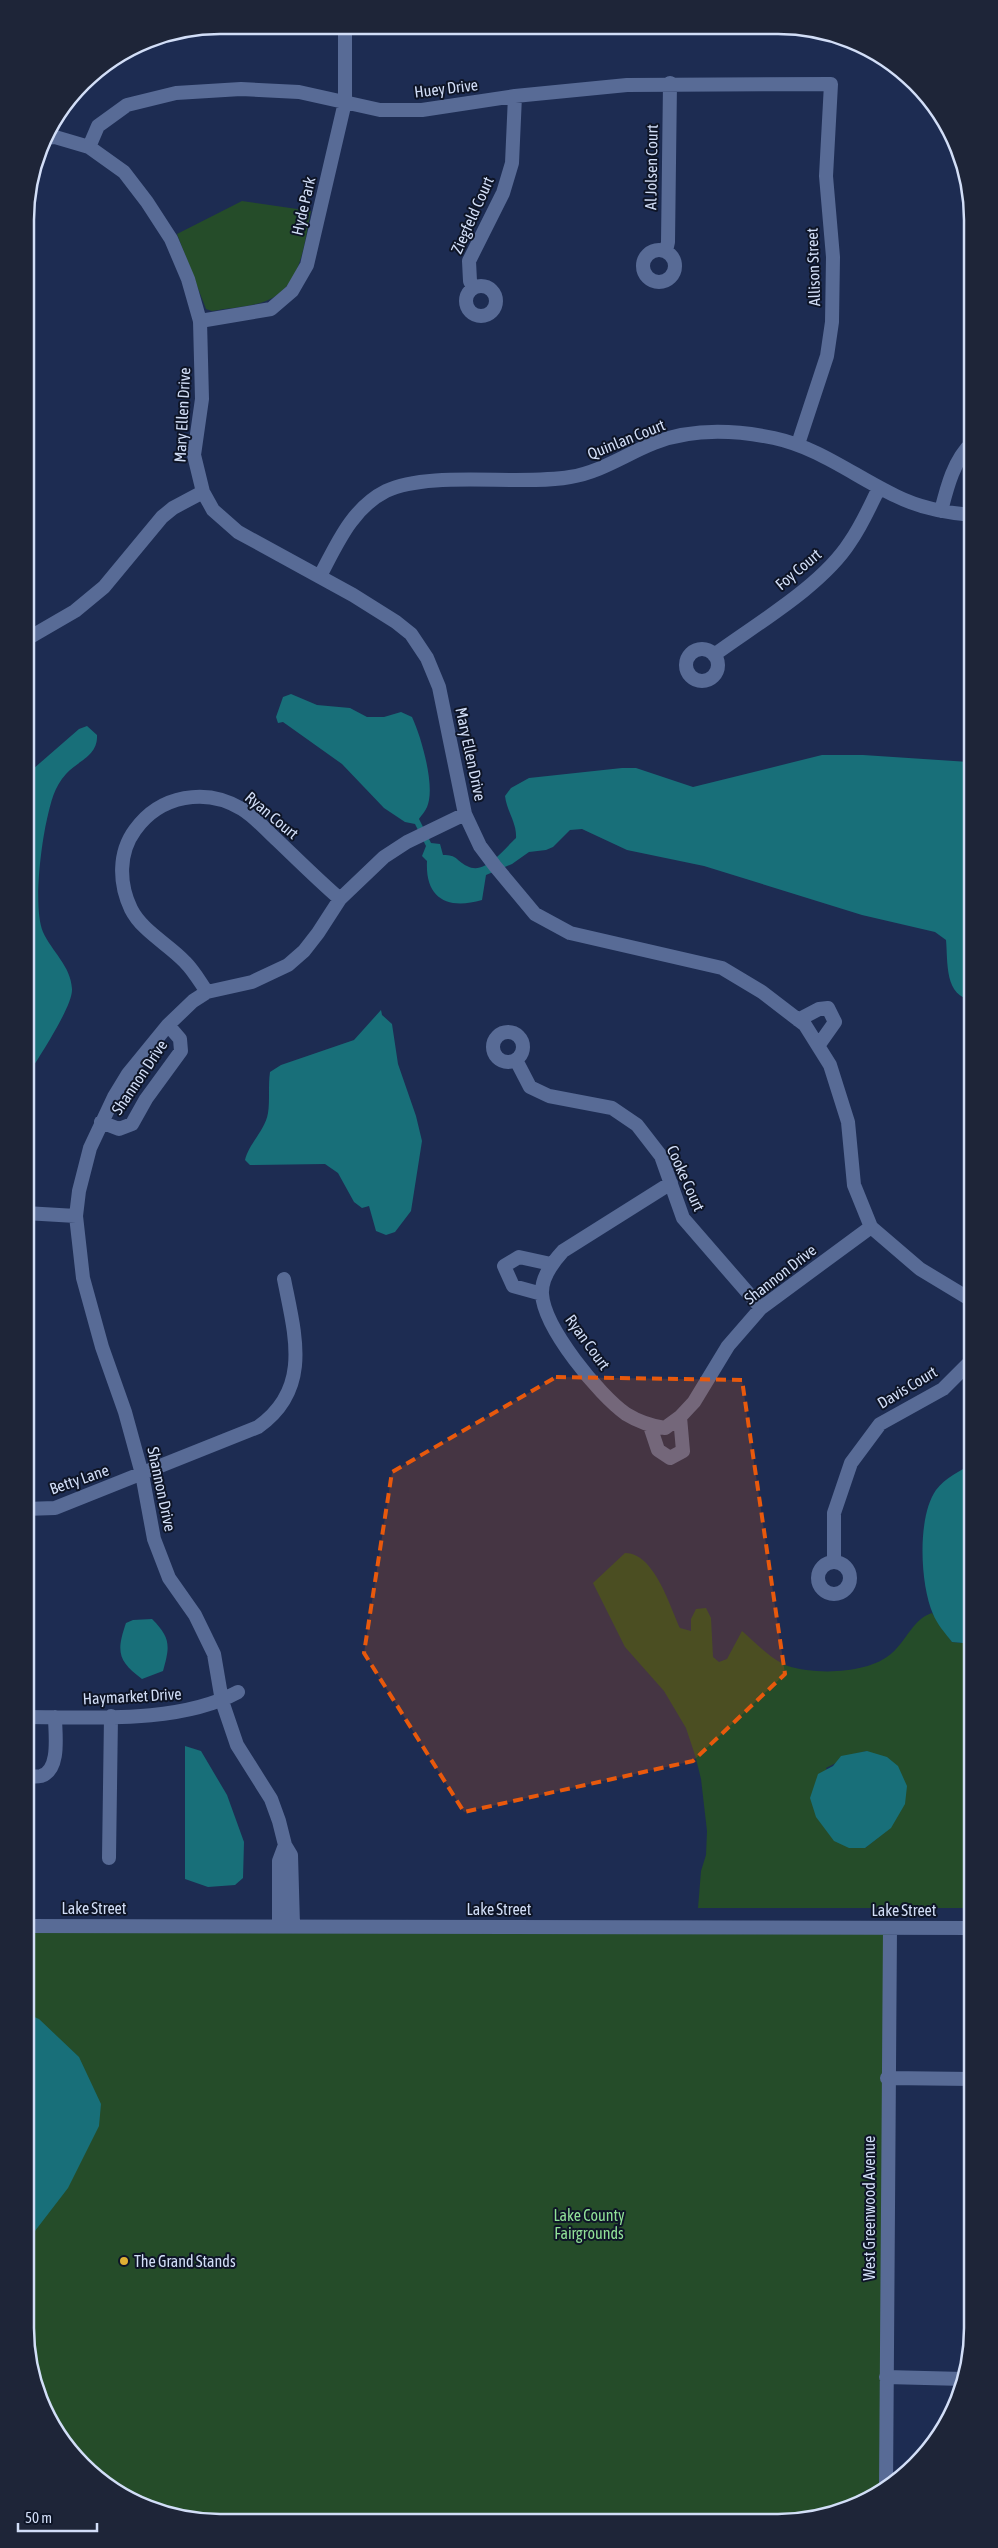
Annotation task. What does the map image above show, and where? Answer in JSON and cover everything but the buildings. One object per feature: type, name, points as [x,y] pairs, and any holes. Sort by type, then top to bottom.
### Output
[{"type":"street","name":"Hyde Park","points":[[200,321],[271,309],[292,291],[307,265],[345,102],[345,34]]},
{"type":"street","name":"Huey Drive","points":[[88,147],[98,126],[127,105],[176,93],[241,89],[299,92],[380,110],[422,110],[515,96],[627,85],[670,83],[832,84]]},
{"type":"street","name":"Al Jolsen Court","points":[[666,251],[668,242],[670,83]]},
{"type":"street","name":"Allison Street","points":[[798,444],[827,356],[832,322],[833,257],[826,176],[832,84]]},
{"type":"street","name":"Ziegfeld Court","points":[[474,287],[470,281],[468,261],[503,193],[512,163],[515,96]]},
{"type":"street","name":"Mary Ellen Drive","points":[[53,137],[88,147],[124,172],[148,202],[170,239],[188,279],[200,321],[202,399],[194,455],[203,492],[213,510],[224,522],[238,532],[320,576],[396,622],[411,634],[427,658],[439,687],[465,814],[480,846],[535,914],[570,933],[722,968],[762,992],[805,1025],[830,1065],[848,1122],[854,1185],[871,1226],[920,1268],[964,1295]]},
{"type":"street","name":"Quinlan Court","points":[[320,576],[355,516],[375,498],[397,487],[424,482],[571,477],[608,466],[654,443],[695,432],[752,434],[798,444],[832,460],[879,488],[912,503],[941,511],[964,514]]},
{"type":"street","points":[[941,511],[948,483],[964,451]]},
{"type":"street","name":"Foy Court","points":[[714,656],[811,585],[832,565],[850,543],[879,488]]},
{"type":"street","points":[[34,635],[75,611],[104,587],[162,517],[173,508],[203,492]]},
{"type":"street","name":"Ryan Court","points":[[207,992],[186,962],[141,923],[132,910],[125,894],[122,878],[127,844],[134,831],[155,810],[166,803],[193,796],[224,800],[243,810],[340,899]]},
{"type":"street","name":"Shannon Drive","points":[[286,1925],[279,1861],[285,1845],[271,1799],[237,1745],[222,1701],[214,1654],[195,1615],[170,1578],[154,1539],[142,1474],[126,1412],[102,1347],[83,1278],[76,1216],[84,1169],[101,1122],[128,1074],[168,1025],[207,992],[252,982],[288,965],[304,951],[340,899],[384,857],[433,828],[465,814]]},
{"type":"street","points":[[798,1020],[819,1009],[828,1008],[835,1022],[818,1046]]},
{"type":"street","name":"Shannon Drive","points":[[101,1122],[119,1129],[132,1124],[146,1099],[181,1051],[180,1039],[168,1025]]},
{"type":"street","name":"Cooke Court","points":[[516,1060],[530,1087],[550,1096],[612,1108],[636,1125],[661,1156],[683,1218],[761,1308]]},
{"type":"street","points":[[551,1264],[519,1257],[504,1266],[513,1286],[542,1294],[544,1280],[551,1264],[563,1251],[670,1183]]},
{"type":"street","points":[[34,1214],[76,1216]]},
{"type":"street","name":"Shannon Drive","points":[[665,1428],[680,1417],[694,1402],[728,1346],[761,1308],[871,1226]]},
{"type":"street","name":"Betty Lane","points":[[34,1509],[55,1508],[258,1427],[274,1416],[287,1398],[296,1361],[295,1334],[284,1279]]},
{"type":"street","name":"Ryan Court","points":[[542,1294],[550,1320],[562,1342],[610,1401],[628,1415],[650,1426],[665,1428]]},
{"type":"street","name":"Davis Court","points":[[834,1562],[834,1513],[851,1463],[880,1424],[943,1389],[964,1368]]},
{"type":"street","points":[[650,1426],[658,1450],[670,1458],[683,1451],[680,1417]]},
{"type":"street","name":"Haymarket Drive","points":[[34,1717],[177,1714],[222,1701],[238,1692]]},
{"type":"street","points":[[109,1858],[110,1716]]},
{"type":"street","points":[[34,1776],[42,1776],[52,1768],[55,1756],[55,1717]]},
{"type":"street","name":"Lake Street","points":[[34,1926],[286,1925],[964,1928]]},
{"type":"street","name":"West Greenwood Avenue","points":[[886,2480],[890,1928]]},
{"type":"street","points":[[888,2078],[964,2079]]},
{"type":"street","points":[[886,2377],[957,2379]]},
{"type":"highlighted area","points":[[556,1377],[742,1380],[785,1674],[693,1761],[464,1812],[364,1653],[392,1472]]},
{"type":"green space","points":[[242,201],[311,211],[303,250],[294,275],[287,286],[278,294],[260,303],[212,311],[206,309],[177,234]]},
{"type":"green space","points":[[625,1553],[635,1555],[652,1570],[680,1628],[691,1631],[691,1619],[696,1609],[706,1608],[711,1618],[713,1657],[719,1662],[727,1659],[742,1631],[775,1659],[788,1666],[813,1671],[856,1669],[882,1660],[892,1653],[920,1620],[932,1613],[952,1642],[963,1643],[964,1908],[698,1908],[701,1871],[706,1855],[707,1831],[701,1779],[695,1755],[686,1728],[664,1691],[625,1647],[593,1583]],"holes":[[[867,1751],[891,1827],[865,1848],[826,1768],[854,1754]]]},
{"type":"green space","name":"Lake County Fairgrounds","points":[[889,1926],[888,2478],[849,2500],[814,2511],[790,2514],[208,2514],[184,2511],[160,2504],[116,2483],[88,2460],[65,2432],[48,2399],[40,2376],[35,2352],[34,1927]]},
{"type":"shaded area","points":[[291,694],[317,705],[350,708],[367,717],[384,717],[401,712],[412,717],[428,770],[430,791],[426,810],[419,819],[431,843],[440,844],[443,855],[454,857],[463,864],[474,868],[481,867],[494,860],[516,838],[515,827],[505,796],[511,788],[529,778],[636,768],[693,787],[822,755],[863,755],[964,762],[964,997],[957,992],[949,977],[946,940],[935,932],[862,915],[704,866],[627,850],[582,829],[570,830],[553,847],[546,850],[529,852],[512,864],[486,875],[482,900],[459,903],[441,899],[430,885],[427,874],[427,861],[422,856],[426,846],[415,824],[405,822],[384,808],[342,764],[283,722],[278,723],[276,717],[283,697]]},
{"type":"shaded area","points":[[87,726],[97,735],[96,742],[91,753],[66,774],[56,789],[45,830],[40,860],[38,893],[40,921],[43,932],[65,966],[71,981],[71,997],[60,1021],[34,1066],[34,768],[79,729]]},
{"type":"shaded area","points":[[381,1010],[382,1015],[392,1024],[398,1064],[416,1116],[422,1141],[411,1211],[395,1232],[386,1235],[376,1231],[369,1206],[362,1208],[354,1202],[338,1173],[325,1164],[250,1165],[245,1160],[268,1113],[270,1072],[281,1065],[354,1040]]},
{"type":"shaded area","points":[[964,1468],[963,1643],[952,1642],[933,1614],[925,1586],[923,1569],[923,1533],[930,1502],[936,1490],[948,1478]]},
{"type":"shaded area","points":[[152,1619],[166,1637],[167,1655],[163,1671],[142,1679],[124,1661],[120,1649],[121,1641],[126,1623],[133,1620]]},
{"type":"shaded area","points":[[185,1746],[201,1751],[227,1795],[244,1842],[243,1878],[235,1885],[208,1887],[185,1879]]},
{"type":"shaded area","points":[[867,1751],[887,1757],[898,1766],[907,1786],[905,1804],[891,1828],[865,1848],[849,1848],[834,1841],[816,1817],[810,1798],[818,1774],[833,1766],[841,1756]]},
{"type":"shaded area","points":[[34,2017],[39,2019],[79,2057],[101,2104],[99,2126],[68,2188],[34,2232]]},
{"type":"place","name":"The Grand Stands","points":[[124,2261]]}]
